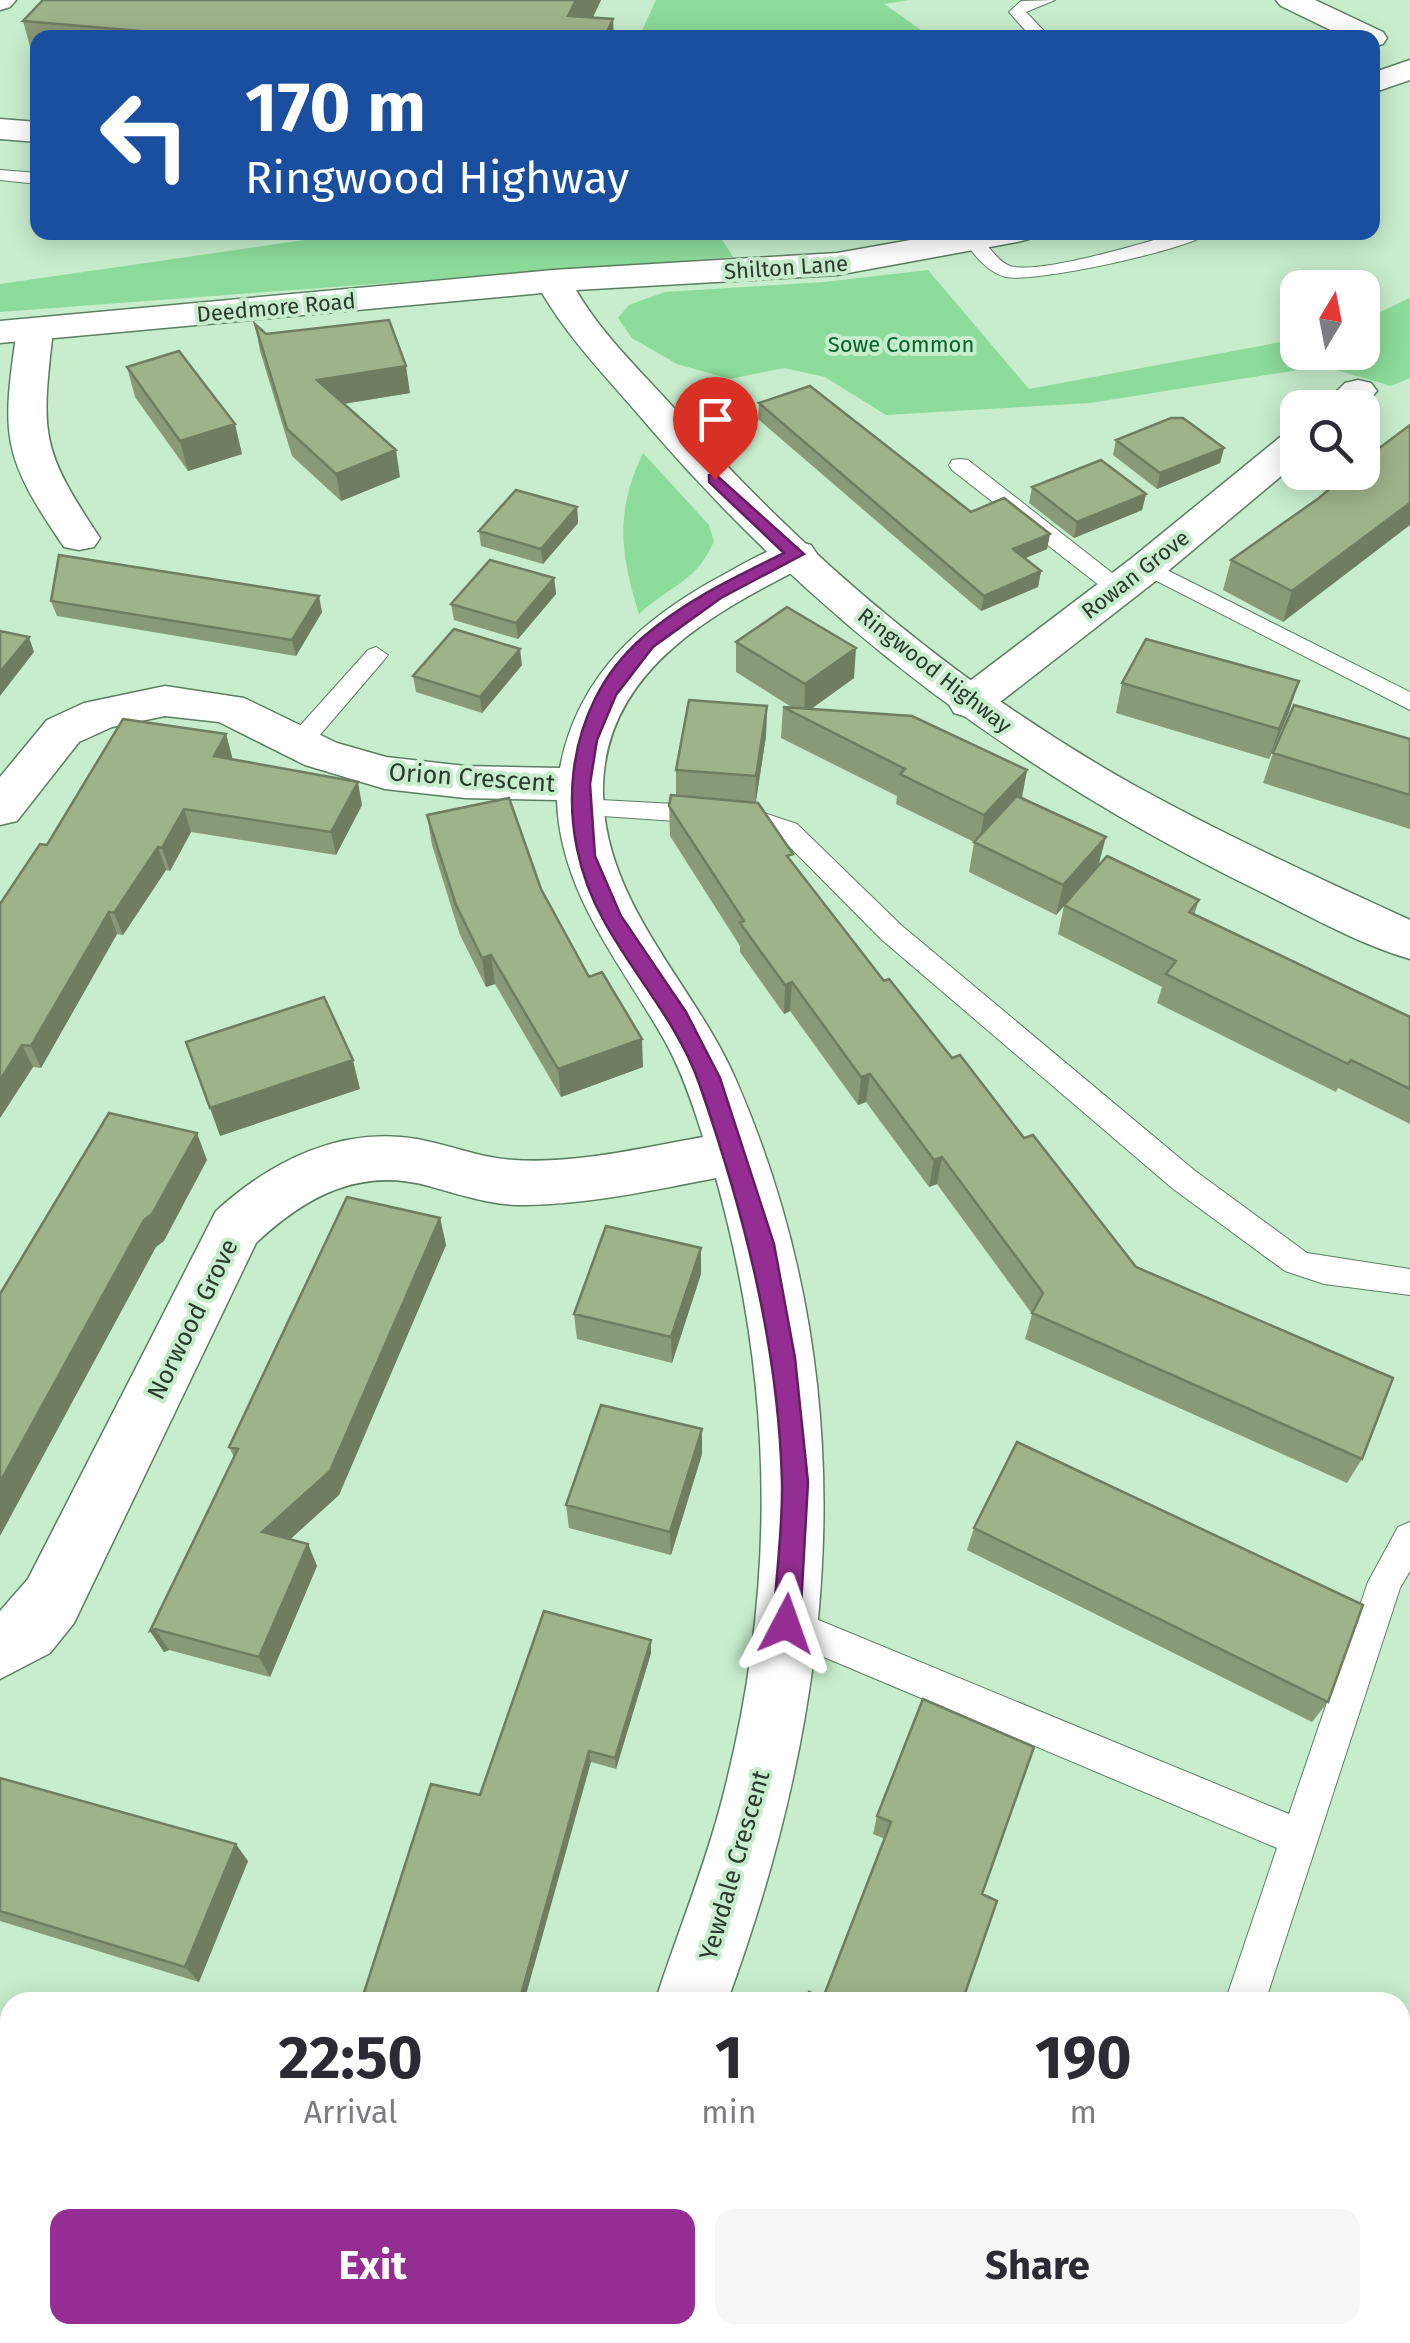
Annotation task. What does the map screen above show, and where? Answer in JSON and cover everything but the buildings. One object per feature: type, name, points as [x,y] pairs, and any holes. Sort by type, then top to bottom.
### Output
[{"type":"street","points":[[1291,0],[1355,30]]},
{"type":"street","points":[[1380,42],[1410,56]]},
{"type":"street","points":[[1380,81],[1410,69]]},
{"type":"street","points":[[1,130],[30,132]]},
{"type":"street","name":"Shilton Lane","points":[[552,281],[836,264],[983,240]]},
{"type":"street","name":"Deedmore Road","points":[[17,331],[552,281]]},
{"type":"street","name":"Ringwood Highway","points":[[552,281],[678,438],[734,499],[970,703],[1075,771],[1285,883],[1410,941]]},
{"type":"street","points":[[17,331],[28,440],[39,471],[79,538]]},
{"type":"street","name":"Rowan Grove","points":[[970,703],[1280,457]]},
{"type":"street","name":"Yewdale Crescent","points":[[695,1992],[722,1925],[757,1802],[786,1624],[795,1482],[783,1358],[762,1244],[734,1153],[709,1078],[678,1017],[605,903],[585,856],[581,796],[588,740],[608,694],[647,643],[715,594],[796,554]]},
{"type":"street","name":"Orion Crescent","points":[[0,809],[63,731],[131,706],[165,701],[228,708],[298,744],[385,773],[581,796]]},
{"type":"street","name":"Norwood Grove","points":[[0,1648],[27,1631],[52,1601],[236,1227],[264,1200],[310,1173],[382,1154],[477,1178],[525,1183],[734,1153]]},
{"type":"lane","points":[[1035,30],[1017,12],[1027,4],[1047,0]]},
{"type":"lane","points":[[0,175],[30,178]]},
{"type":"lane","points":[[974,242],[994,265],[1021,273],[1178,240]]},
{"type":"lane","points":[[960,465],[1132,578],[1410,702]]},
{"type":"lane","points":[[298,744],[376,656]]},
{"type":"lane","points":[[581,796],[770,820],[784,827],[800,838],[891,932],[1183,1179],[1296,1262],[1315,1271],[1394,1276],[1410,1282]]},
{"type":"lane","points":[[1249,1992],[1384,1582],[1410,1538]]},
{"type":"lane","points":[[786,1624],[1300,1838]]},
{"type":"green space","points":[[656,0],[909,0],[884,4],[921,30],[642,30]]},
{"type":"green space","points":[[305,240],[722,240],[733,257],[0,312],[0,284]]},
{"type":"green space","name":"Sowe Common","points":[[928,270],[1029,389],[1280,342],[1280,370],[1298,370],[1090,403],[886,415],[825,377],[784,368],[730,379],[677,364],[632,338],[618,318],[629,305],[665,292],[824,282]]},
{"type":"green space","name":"Sowe Common","points":[[1410,298],[1410,378],[1391,386],[1337,370],[1380,370],[1380,312]]},
{"type":"green space","points":[[643,453],[709,525],[714,541],[691,574],[639,614],[623,533],[628,494]]},
{"type":"route","points":[[715,479],[796,554],[715,594],[647,643],[608,694],[588,740],[580,784],[585,856],[612,918],[678,1017],[709,1078],[762,1244],[783,1358],[795,1482],[786,1624]]}]
